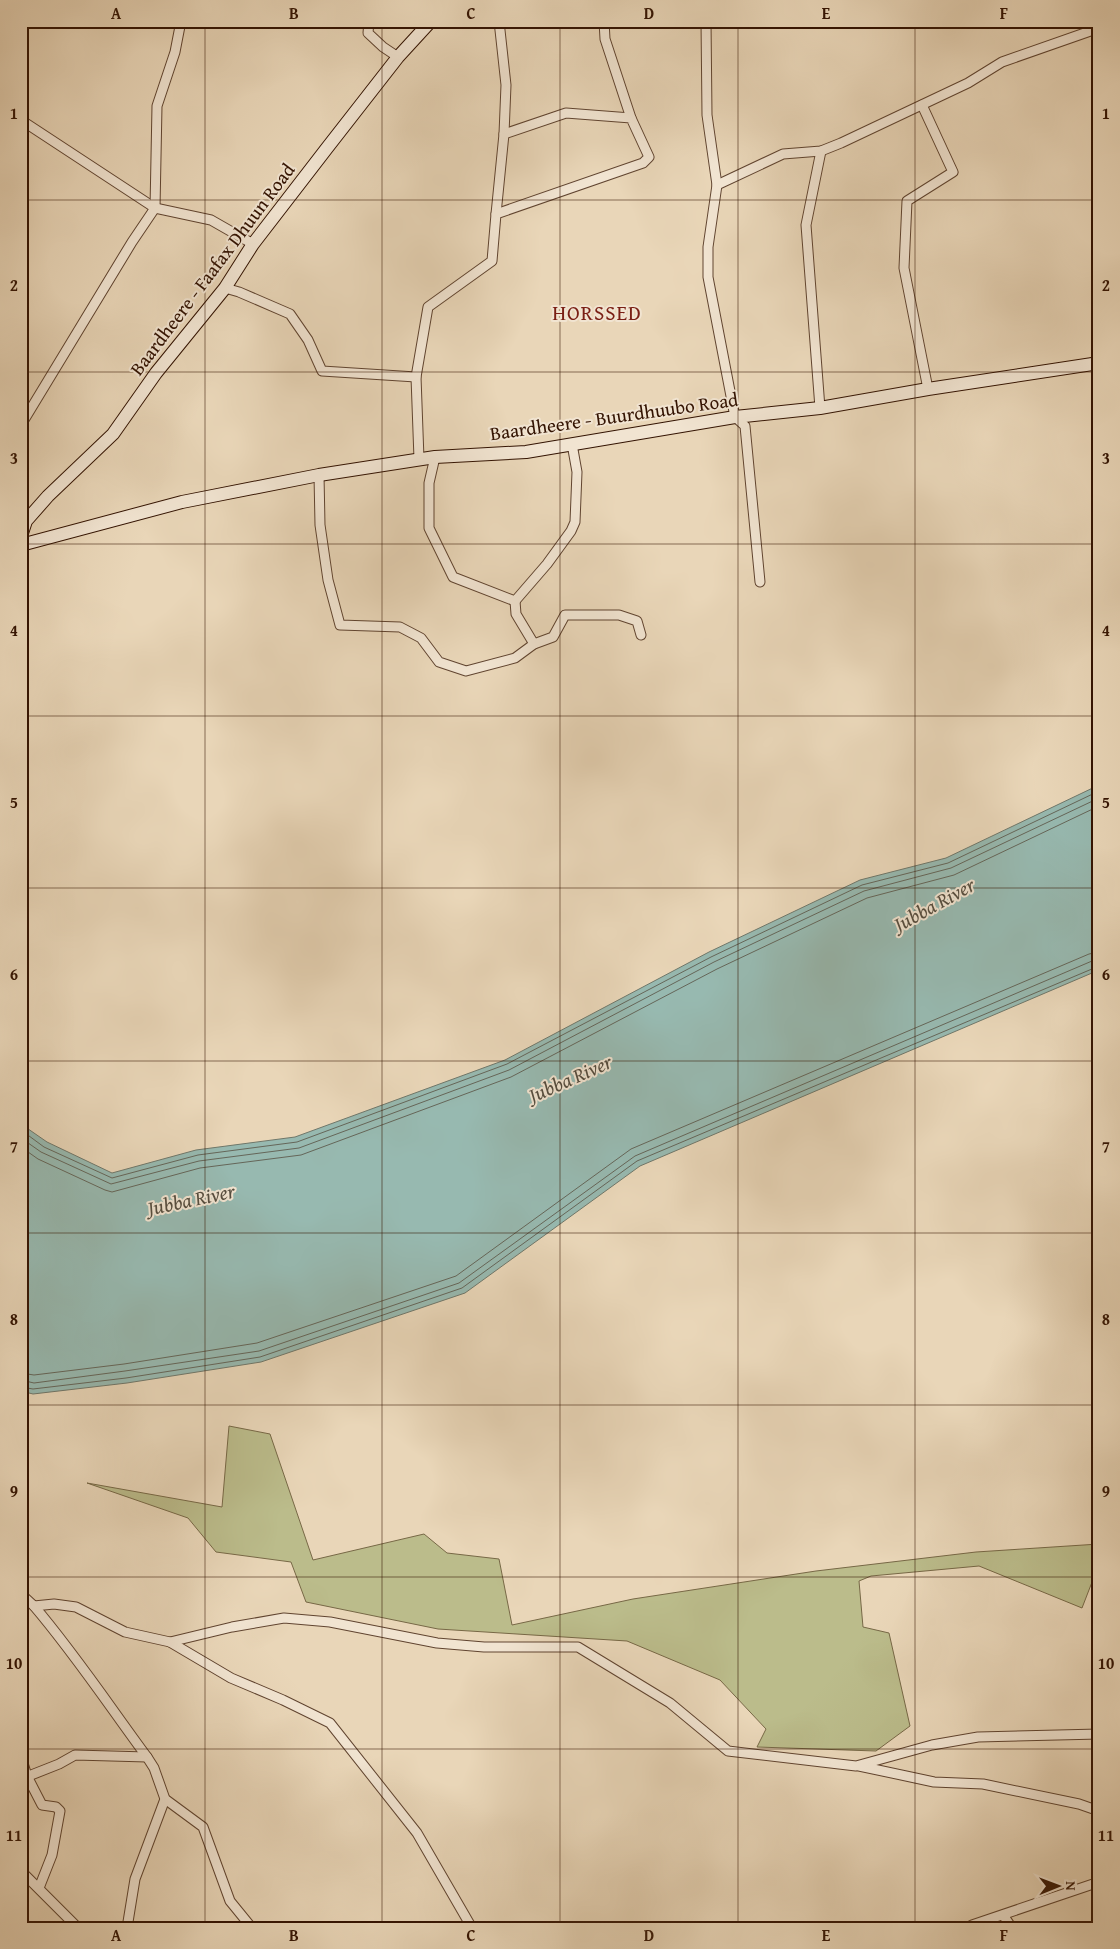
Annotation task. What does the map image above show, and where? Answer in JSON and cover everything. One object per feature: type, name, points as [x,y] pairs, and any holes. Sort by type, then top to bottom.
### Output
[{"type":"main road","name":"Baardheere - Faafax Dhuun Road","points":[[21,536],[26,521],[48,496],[113,434],[156,373],[225,288],[254,244],[398,57],[431,21]]},
{"type":"main road","name":"Baardheere - Buurdhuubo Road","points":[[21,545],[182,502],[319,475],[435,457],[526,452],[735,417],[820,408],[928,389],[1099,364]]},
{"type":"street","points":[[21,426],[155,208],[157,106],[175,52],[181,21]]},
{"type":"street","points":[[369,21],[368,33],[383,47],[398,57]]},
{"type":"street","points":[[419,460],[416,377],[428,307],[492,261],[504,134],[506,85],[499,21]]},
{"type":"street","points":[[496,214],[643,163],[649,157],[631,118],[605,39],[604,21]]},
{"type":"street","points":[[706,21],[707,115],[717,185],[708,246],[708,277],[735,417],[745,426],[760,582]]},
{"type":"street","points":[[717,185],[783,154],[821,151],[968,83],[1002,62],[1099,28]]},
{"type":"street","points":[[922,104],[952,172],[907,201],[904,268],[928,389]]},
{"type":"street","points":[[504,134],[566,113],[631,118]]},
{"type":"street","points":[[21,120],[155,208],[211,220],[254,244]]},
{"type":"street","points":[[820,408],[806,225],[821,151]]},
{"type":"street","points":[[225,288],[290,314],[308,340],[322,371],[416,377]]},
{"type":"street","points":[[534,644],[516,614],[515,601],[572,531],[575,522],[577,472],[572,444]]},
{"type":"street","points":[[435,457],[429,483],[429,528],[453,577],[515,601]]},
{"type":"street","points":[[319,475],[320,524],[328,580],[340,625],[400,627],[421,638],[439,662],[466,670],[515,658],[534,644],[553,636],[565,615],[619,615],[637,621],[641,634]]},
{"type":"street","points":[[21,1594],[34,1606],[62,1639],[89,1680],[148,1757],[165,1799],[203,1828],[230,1901],[252,1928]]},
{"type":"street","points":[[34,1606],[54,1604],[76,1607],[125,1632],[170,1642],[230,1678],[283,1700],[330,1723],[417,1833],[472,1928]]},
{"type":"street","points":[[170,1642],[232,1627],[284,1618],[330,1622],[437,1643],[484,1647],[578,1647],[670,1703],[728,1751],[856,1766],[934,1782],[983,1784],[1079,1804],[1099,1812]]},
{"type":"street","points":[[856,1766],[932,1745],[978,1737],[1099,1734]]},
{"type":"street","points":[[24,1778],[75,1756],[148,1757]]},
{"type":"street","points":[[21,1758],[24,1778],[42,1805],[56,1807],[60,1812],[52,1855],[39,1888]]},
{"type":"street","points":[[128,1928],[135,1879],[165,1799]]},
{"type":"street","points":[[21,1871],[78,1928]]},
{"type":"street","points":[[968,1928],[972,1925],[1099,1882]]},
{"type":"street","points":[[1003,1915],[1012,1928]]},
{"type":"green space","points":[[229,1426],[270,1434],[313,1560],[424,1534],[447,1553],[499,1559],[512,1625],[633,1599],[816,1571],[976,1552],[1099,1544],[1099,1564],[1082,1608],[979,1566],[871,1576],[859,1581],[863,1627],[889,1633],[910,1726],[876,1751],[757,1747],[766,1729],[720,1680],[627,1641],[438,1629],[306,1602],[291,1562],[216,1552],[188,1518],[87,1483],[222,1507]]},
{"type":"water","name":"Jubba River","points":[[1099,785],[1099,970],[640,1166],[465,1293],[261,1362],[127,1383],[33,1394],[21,1391],[21,1124],[47,1142],[112,1173],[196,1150],[295,1137],[505,1060],[709,952],[860,880],[946,858]]},
{"type":"district","name":"HORSSED","points":[[597,312]]}]
